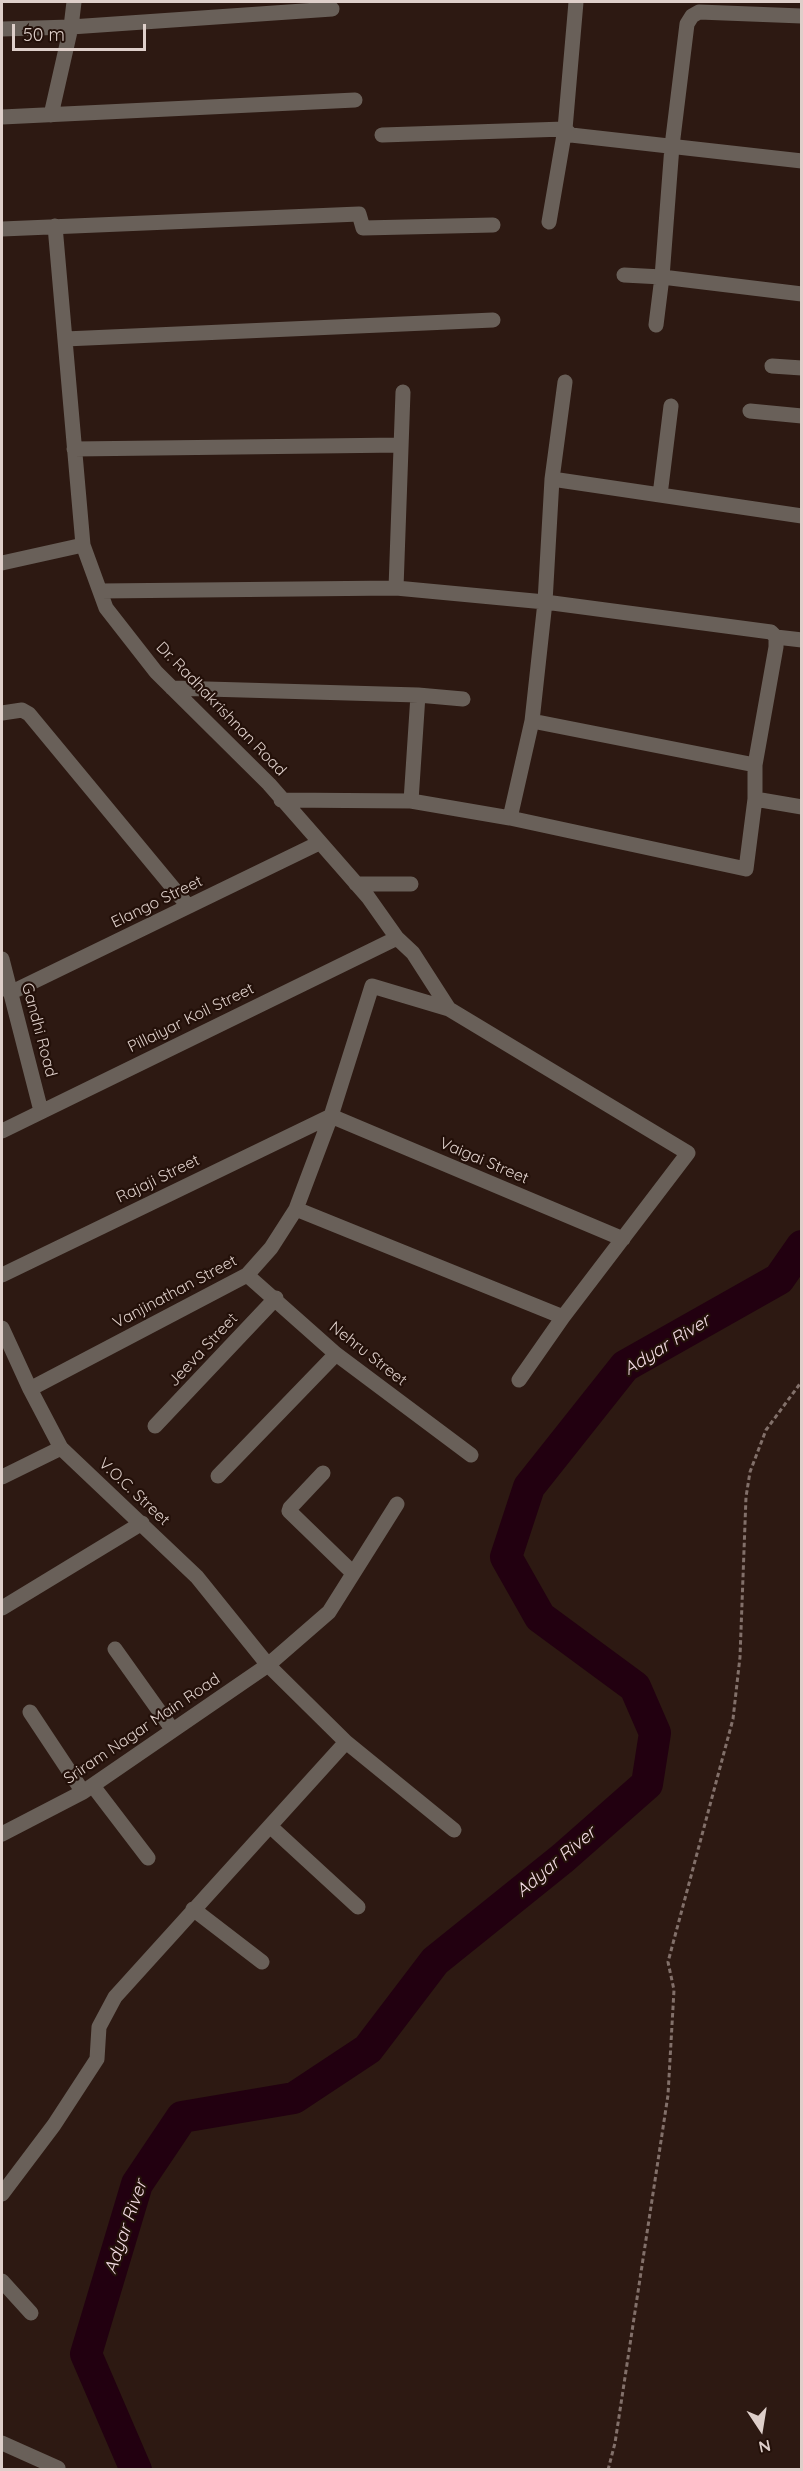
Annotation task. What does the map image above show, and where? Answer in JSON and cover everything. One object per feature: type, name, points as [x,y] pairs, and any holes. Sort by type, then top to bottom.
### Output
[{"type":"street","points":[[51,115],[71,27],[74,2]]},
{"type":"street","points":[[549,222],[565,129],[576,2]]},
{"type":"street","points":[[2,29],[71,27],[332,9]]},
{"type":"street","points":[[656,325],[672,146],[687,24],[692,16],[705,12],[801,15]]},
{"type":"street","points":[[2,117],[355,100]]},
{"type":"street","points":[[382,135],[565,129],[572,135],[801,161]]},
{"type":"street","points":[[2,229],[359,214],[363,228],[493,225]]},
{"type":"street","name":"Dr. Radhakrishnan Road","points":[[55,225],[83,545],[106,608],[156,672],[269,784],[356,884],[397,939],[413,953],[449,1009]]},
{"type":"street","points":[[624,275],[662,277],[801,294]]},
{"type":"street","points":[[65,339],[493,320]]},
{"type":"street","points":[[772,366],[801,368]]},
{"type":"street","points":[[510,818],[532,721],[545,602],[552,479],[565,382]]},
{"type":"street","points":[[396,588],[403,392]]},
{"type":"street","points":[[660,495],[670,406]]},
{"type":"street","points":[[750,411],[801,416]]},
{"type":"street","points":[[74,449],[401,445]]},
{"type":"street","points":[[552,479],[801,516]]},
{"type":"street","points":[[2,562],[83,545]]},
{"type":"street","points":[[100,591],[396,588],[545,602],[771,632],[776,637],[801,640]]},
{"type":"street","points":[[281,800],[411,801],[510,818],[746,868],[755,799],[755,765],[776,637]]},
{"type":"street","points":[[172,688],[418,695],[463,699]]},
{"type":"street","points":[[411,801],[418,695]]},
{"type":"street","points":[[2,713],[22,710],[29,714],[188,906]]},
{"type":"street","points":[[532,721],[755,765]]},
{"type":"street","points":[[755,799],[801,807]]},
{"type":"street","name":"Elango Street","points":[[10,993],[319,843]]},
{"type":"street","points":[[356,884],[411,884]]},
{"type":"street","name":"Pillaiyar Koil Street","points":[[2,1131],[41,1110],[397,939]]},
{"type":"street","name":"Gandhi Road","points":[[2,959],[41,1110]]},
{"type":"street","name":"Vanjinathan Street","points":[[30,1389],[247,1275],[271,1248],[296,1209],[331,1116],[372,986],[449,1009]]},
{"type":"street","points":[[449,1009],[688,1153],[563,1317],[519,1380]]},
{"type":"street","name":"Vaigai Street","points":[[331,1116],[623,1239]]},
{"type":"street","name":"Rajaji Street","points":[[2,1275],[331,1116]]},
{"type":"street","points":[[296,1209],[563,1317]]},
{"type":"street","name":"Nehru Street","points":[[247,1275],[276,1298],[336,1354],[471,1455]]},
{"type":"street","name":"Jeeva Street","points":[[155,1426],[276,1298]]},
{"type":"street","name":"V.O.C. Street","points":[[2,1328],[61,1448],[197,1577],[268,1665],[346,1742],[454,1830]]},
{"type":"street","points":[[218,1476],[336,1354]]},
{"type":"street","points":[[2,1477],[61,1448]]},
{"type":"street","points":[[323,1473],[289,1511],[353,1573]]},
{"type":"street","name":"Sriram Nagar Main Road","points":[[2,1834],[88,1789],[268,1665],[329,1612],[397,1504]]},
{"type":"street","points":[[2,1608],[142,1523]]},
{"type":"street","points":[[115,1649],[172,1729]]},
{"type":"street","points":[[30,1712],[88,1789],[148,1858]]},
{"type":"street","points":[[2,2194],[54,2125],[98,2059],[99,2027],[115,1996],[346,1742]]},
{"type":"street","points":[[271,1827],[358,1907]]},
{"type":"street","points":[[193,1909],[262,1962]]},
{"type":"street","points":[[2,2280],[31,2313]]},
{"type":"street","points":[[2,2443],[58,2468]]},
{"type":"path","points":[[608,2469],[615,2443],[668,2095],[674,1990],[668,1962],[733,1719],[740,1657],[746,1497],[750,1472],[765,1430],[801,1381]]},
{"type":"waterway","name":"Adyar River","points":[[136,2470],[86,2354],[137,2184],[182,2117],[294,2098],[368,2049],[435,1961],[563,1858],[647,1784],[655,1733],[635,1687],[540,1617],[506,1557],[529,1487],[625,1366],[779,1279],[802,1246]]}]
